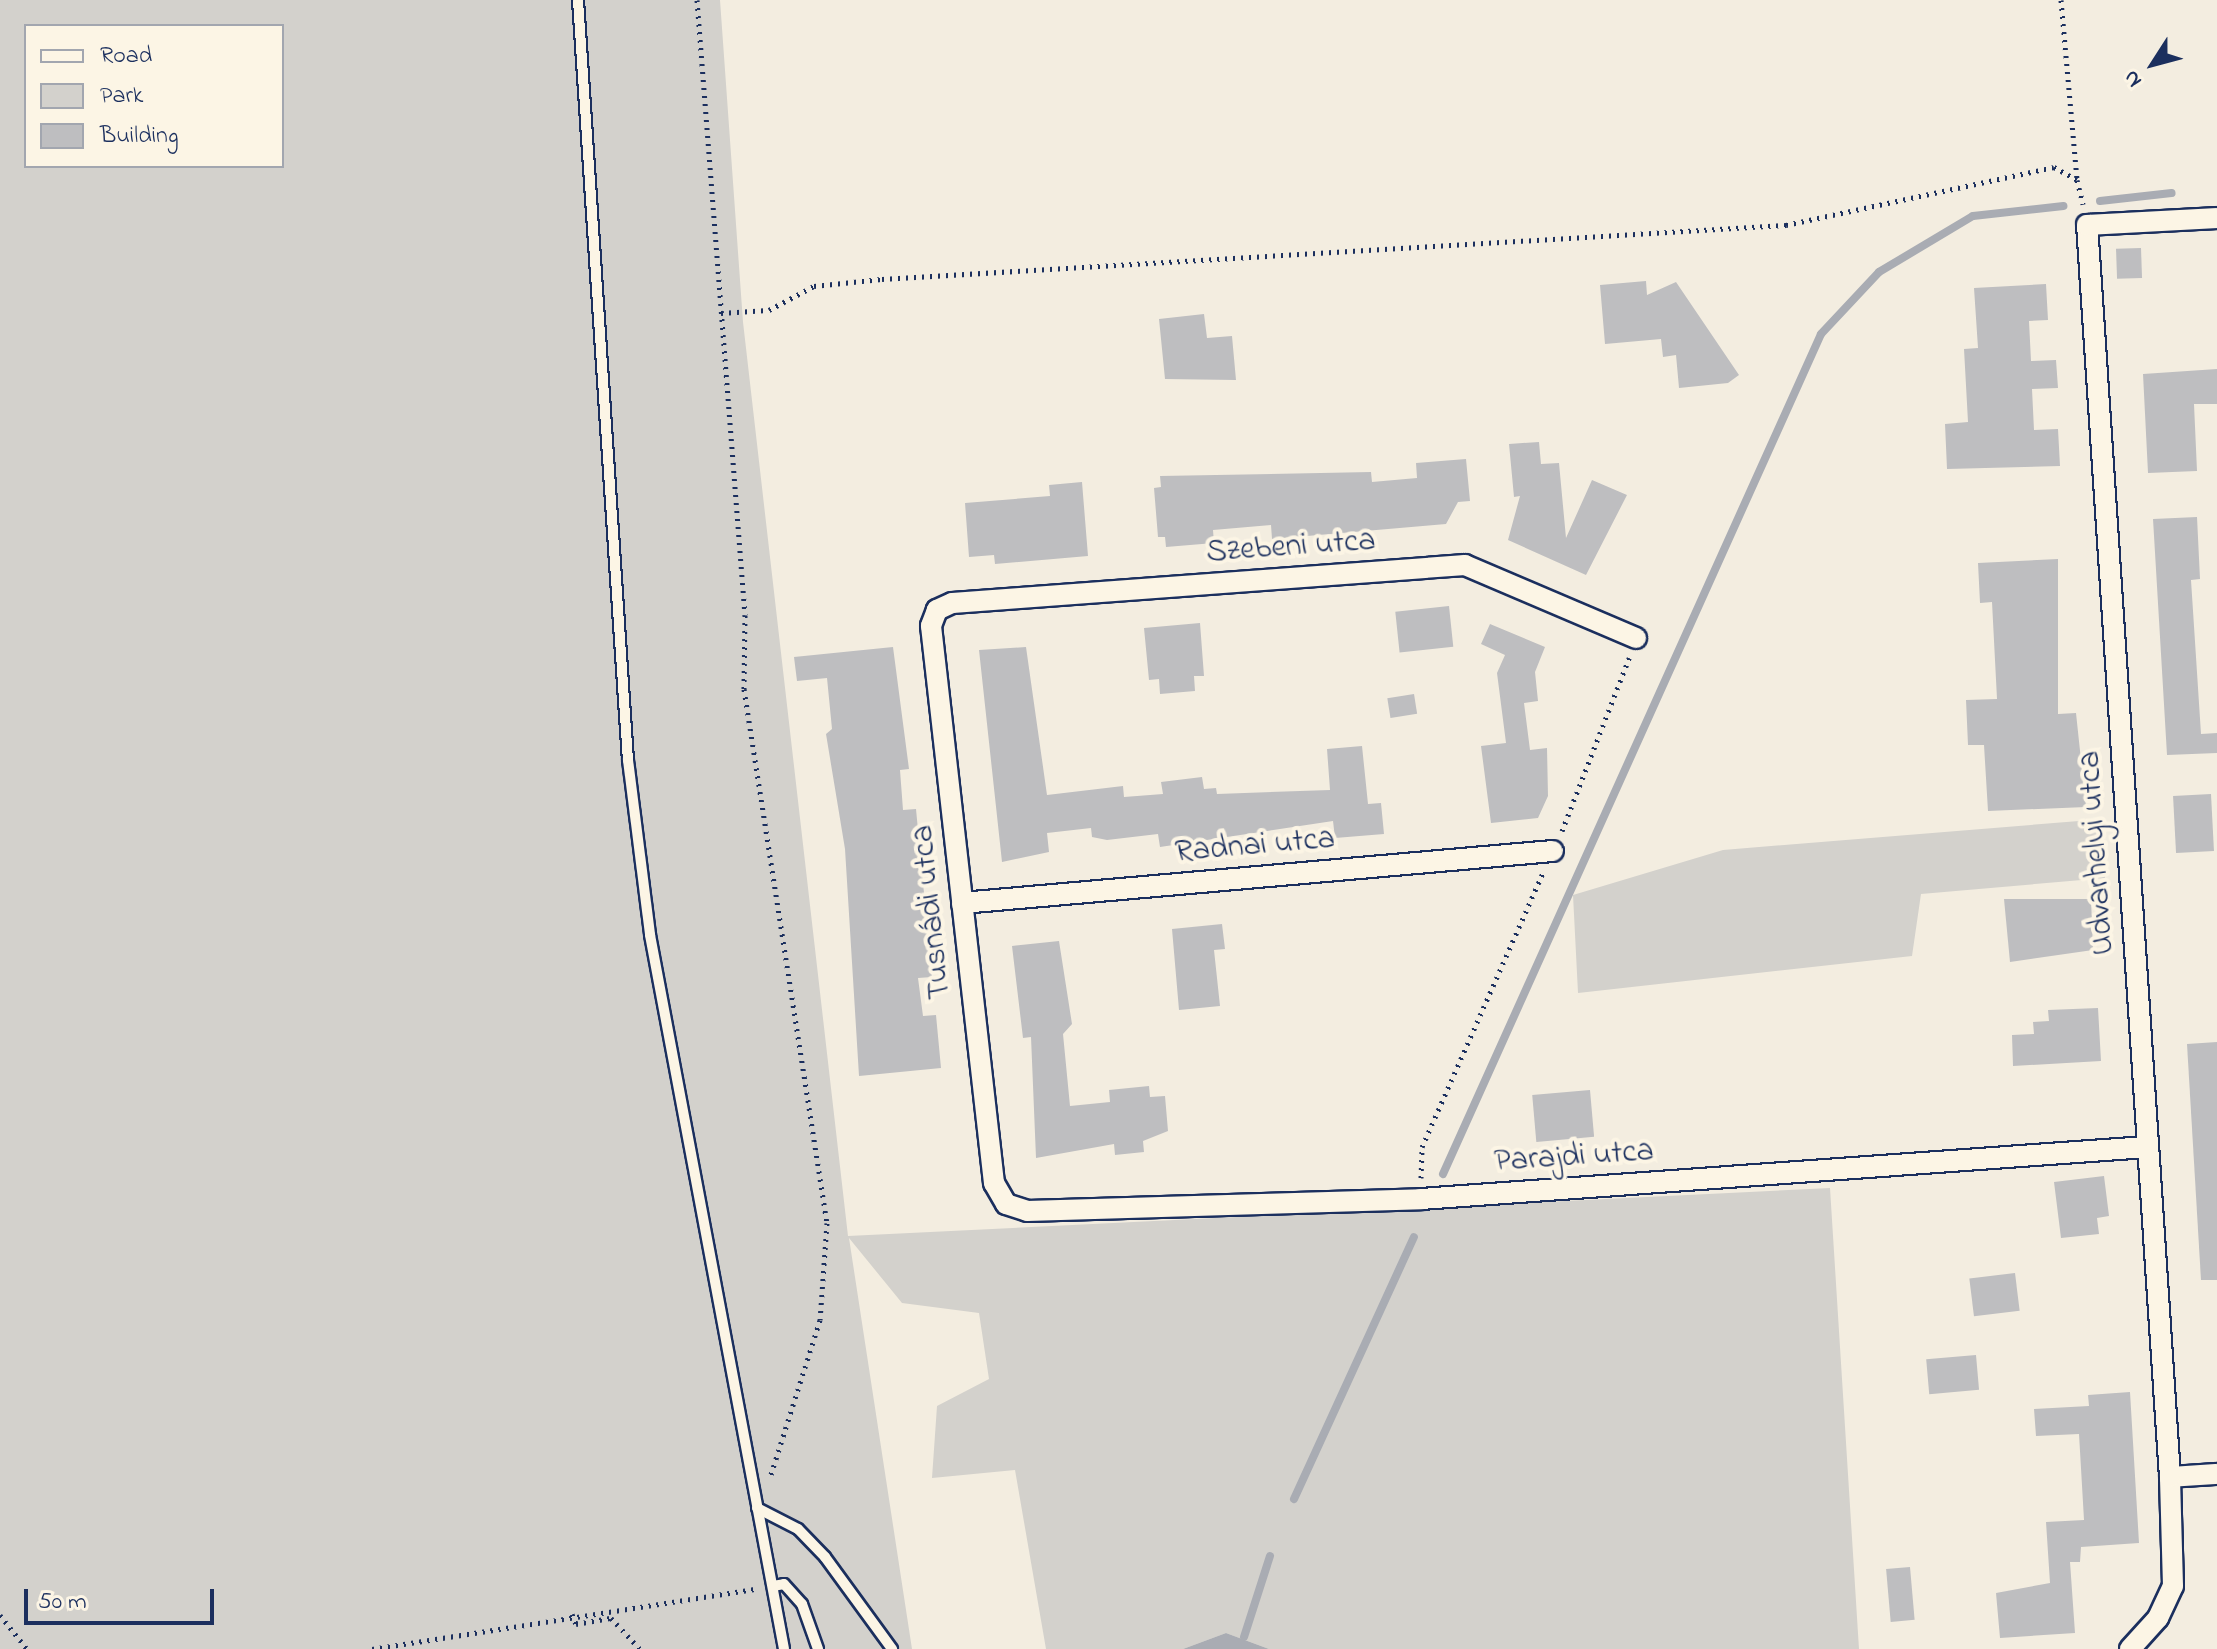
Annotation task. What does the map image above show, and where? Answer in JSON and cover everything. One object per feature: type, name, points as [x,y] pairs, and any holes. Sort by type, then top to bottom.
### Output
[{"type":"street","points":[[2087,225],[2217,218]]},
{"type":"street","name":"Udvarhelyi utca","points":[[2087,225],[2170,1477],[2173,1586],[2158,1618],[2130,1649]]},
{"type":"street","name":"Szebeni utca","points":[[937,610],[952,603],[1465,565],[1636,638]]},
{"type":"street","name":"Tusnádi utca","points":[[937,610],[931,626],[994,1183],[1006,1204]]},
{"type":"street","name":"Radnai utca","points":[[962,903],[1553,851]]},
{"type":"street","name":"Parajdi utca","points":[[1006,1204],[1027,1211],[1421,1199],[2147,1147]]},
{"type":"street","points":[[2170,1477],[2217,1474]]},
{"type":"lane","points":[[578,0],[628,760],[650,935],[784,1649]]},
{"type":"lane","points":[[757,1508],[788,1522],[825,1557],[892,1649]]},
{"type":"lane","points":[[773,1586],[784,1584],[802,1604],[818,1649]]},
{"type":"path","points":[[697,0],[745,615],[744,689],[827,1223],[820,1320],[757,1508]]},
{"type":"path","points":[[2061,0],[2077,180],[2087,225]]},
{"type":"path","points":[[721,313],[769,310],[814,286],[882,279],[1786,225],[1908,203],[2025,170],[2054,167],[2077,180]]},
{"type":"path","points":[[1421,1199],[1422,1147],[1553,851],[1636,638]]},
{"type":"path","points":[[372,1649],[572,1614],[773,1586]]},
{"type":"path","points":[[572,1614],[576,1624],[611,1618],[640,1649]]},
{"type":"path","points":[[0,1615],[27,1649]]},
{"type":"green space","points":[[0,0],[720,0],[743,322],[848,1236],[1830,1188],[1859,1649],[1269,1649],[1226,1633],[1183,1649],[1046,1649],[1015,1470],[932,1478],[937,1406],[989,1379],[979,1313],[902,1303],[849,1238],[912,1649],[0,1649]]},
{"type":"green space","points":[[2104,819],[2105,878],[1921,894],[1912,956],[1578,993],[1573,895],[1723,850]]},
{"type":"shaded area","points":[[1226,1633],[1269,1649],[1183,1649]]},
{"type":"building","points":[[2141,248],[2142,278],[2117,279],[2116,249]]},
{"type":"building","points":[[1646,281],[1647,295],[1676,282],[1739,375],[1728,383],[1679,388],[1676,355],[1663,357],[1661,339],[1605,344],[1600,285]]},
{"type":"building","points":[[2046,284],[2048,320],[2029,321],[2031,361],[2056,360],[2058,388],[2032,389],[2034,430],[2058,429],[2060,466],[1947,469],[1945,424],[1968,422],[1964,349],[1978,348],[1974,288]]},
{"type":"building","points":[[1204,314],[1207,338],[1232,336],[1236,380],[1165,379],[1159,319]]},
{"type":"building","points":[[2217,369],[2217,404],[2194,404],[2197,471],[2148,473],[2143,374]]},
{"type":"building","points":[[1539,442],[1541,464],[1559,463],[1566,538],[1592,480],[1627,495],[1586,575],[1508,540],[1520,496],[1514,497],[1509,444]]},
{"type":"building","points":[[1466,459],[1470,501],[1458,502],[1446,524],[1272,539],[1271,525],[1213,530],[1214,543],[1166,547],[1165,537],[1158,537],[1154,488],[1161,487],[1160,476],[1371,472],[1372,482],[1417,478],[1416,463]]},
{"type":"building","points":[[1082,482],[1088,556],[995,564],[994,555],[969,557],[965,503],[1050,496],[1049,485]]},
{"type":"building","points":[[2197,517],[2200,579],[2191,580],[2201,734],[2217,733],[2217,753],[2167,755],[2153,519]]},
{"type":"building","points":[[2058,559],[2058,714],[2076,713],[2086,807],[1988,811],[1984,745],[1968,745],[1966,700],[1997,699],[1992,602],[1980,603],[1978,563]]},
{"type":"building","points":[[1449,606],[1453,647],[1400,652],[1395,612]]},
{"type":"building","points":[[1200,623],[1204,676],[1194,676],[1195,691],[1160,694],[1159,679],[1149,680],[1144,628]]},
{"type":"building","points":[[1490,624],[1545,647],[1535,672],[1538,701],[1524,703],[1530,750],[1547,748],[1548,796],[1538,818],[1491,823],[1481,746],[1506,743],[1497,673],[1505,655],[1481,644]]},
{"type":"building","points":[[893,647],[909,769],[900,770],[903,810],[916,809],[932,977],[918,978],[923,1016],[936,1015],[941,1068],[859,1076],[845,849],[826,734],[832,729],[827,678],[797,681],[794,657]]},
{"type":"building","points":[[1026,647],[1047,795],[1123,786],[1124,797],[1163,794],[1161,782],[1202,777],[1204,789],[1216,788],[1217,794],[1330,790],[1327,749],[1362,746],[1368,804],[1381,803],[1384,834],[1335,838],[1333,821],[1160,847],[1158,834],[1107,840],[1092,837],[1091,828],[1047,833],[1049,852],[1002,862],[979,650]]},
{"type":"building","points":[[1414,694],[1417,714],[1390,718],[1387,698]]},
{"type":"building","points":[[2211,794],[2214,851],[2176,853],[2173,796]]},
{"type":"building","points":[[2004,899],[2091,899],[2093,950],[2010,962]]},
{"type":"building","points":[[1222,924],[1225,949],[1214,950],[1220,1006],[1179,1010],[1172,929]]},
{"type":"building","points":[[1059,941],[1072,1024],[1063,1034],[1070,1106],[1110,1102],[1109,1090],[1149,1086],[1150,1097],[1165,1096],[1168,1131],[1143,1141],[1144,1152],[1115,1155],[1114,1144],[1036,1158],[1031,1037],[1023,1038],[1012,946]]},
{"type":"building","points":[[2098,1008],[2101,1061],[2013,1066],[2012,1035],[2034,1034],[2033,1022],[2049,1021],[2048,1010]]},
{"type":"building","points":[[2217,1042],[2217,1280],[2201,1280],[2187,1044]]},
{"type":"building","points":[[1590,1090],[1594,1137],[1536,1142],[1532,1095]]},
{"type":"building","points":[[2104,1176],[2109,1216],[2097,1218],[2099,1234],[2061,1238],[2054,1182]]},
{"type":"building","points":[[2015,1273],[2020,1311],[1974,1316],[1969,1279]]},
{"type":"building","points":[[1976,1355],[1979,1390],[1929,1394],[1926,1359]]},
{"type":"building","points":[[2130,1392],[2139,1543],[2081,1547],[2080,1562],[2070,1562],[2075,1633],[2000,1638],[1996,1593],[2050,1583],[2046,1522],[2084,1520],[2079,1434],[2036,1436],[2034,1409],[2089,1406],[2088,1395]]},
{"type":"building","points":[[1910,1567],[1915,1620],[1891,1622],[1886,1569]]},
{"type":"waterway","points":[[2100,201],[2172,193]]},
{"type":"waterway","points":[[1443,1174],[1821,334],[1879,272],[1973,216],[2063,206]]},
{"type":"waterway","points":[[1294,1499],[1414,1237]]},
{"type":"waterway","points":[[1244,1637],[1270,1556]]}]
